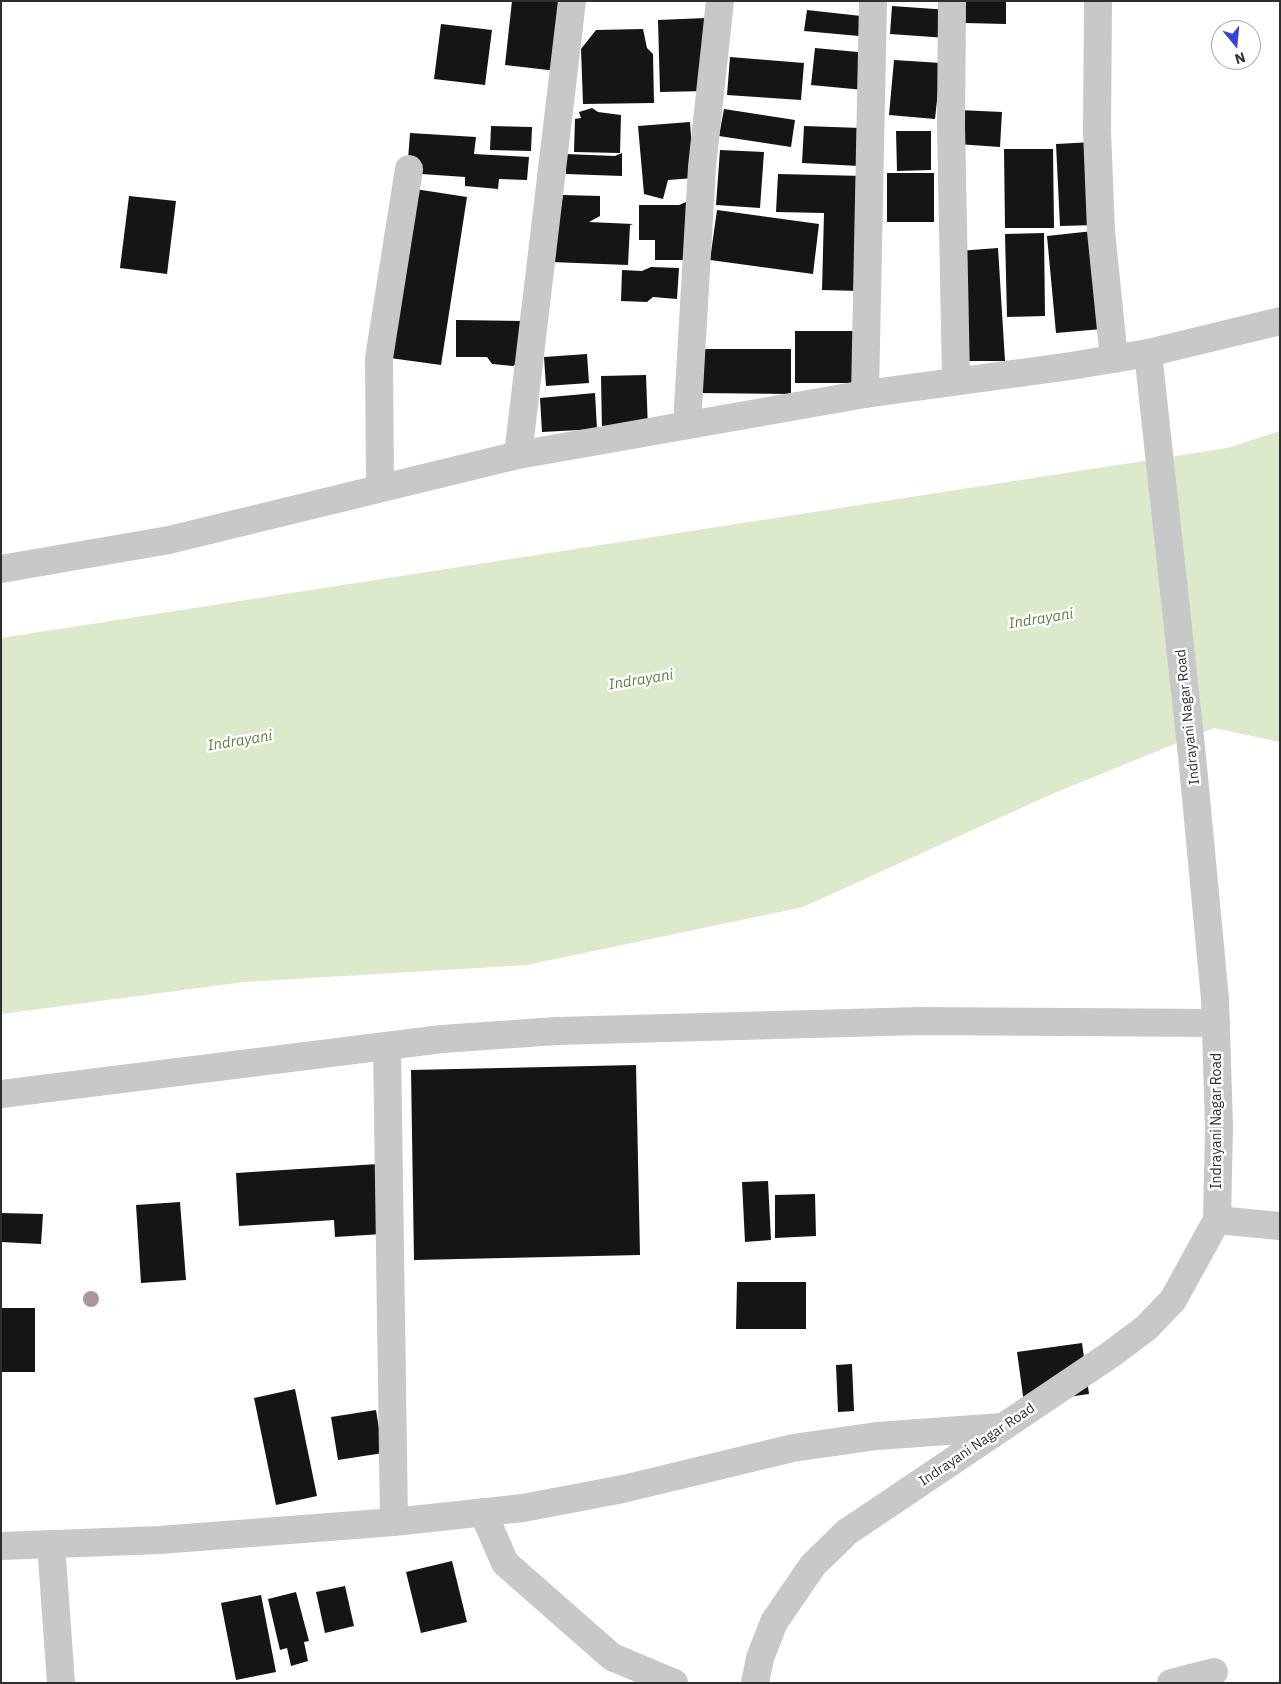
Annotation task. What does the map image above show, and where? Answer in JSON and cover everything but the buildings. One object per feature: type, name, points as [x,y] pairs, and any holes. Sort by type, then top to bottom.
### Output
[{"type":"street","points":[[518,455],[572,1]]},
{"type":"street","points":[[687,425],[702,167],[720,1]]},
{"type":"street","points":[[865,394],[873,1]]},
{"type":"street","points":[[952,1],[951,125],[956,380]]},
{"type":"street","points":[[1098,1],[1097,131],[1101,222],[1114,359]]},
{"type":"street","points":[[380,488],[379,358],[409,169]]},
{"type":"street","points":[[1,569],[169,540],[518,455],[865,394],[1114,359],[1148,353],[1280,321]]},
{"type":"street","name":"Indrayani Nagar Road","points":[[755,1683],[760,1658],[774,1622],[812,1565],[847,1532],[1110,1355],[1146,1328],[1173,1300],[1217,1220],[1219,1127],[1216,1011],[1192,756],[1148,353]]},
{"type":"street","points":[[1,1094],[442,1039],[577,1030],[1216,1011]]},
{"type":"street","points":[[388,1046],[394,1522]]},
{"type":"street","points":[[1217,1220],[1280,1226]]},
{"type":"street","points":[[1,1546],[160,1540],[394,1522],[523,1508],[624,1489],[793,1448],[877,1436],[1002,1427]]},
{"type":"street","points":[[483,1512],[505,1564],[612,1657],[674,1683]]},
{"type":"street","points":[[51,1544],[61,1683]]},
{"type":"street","points":[[1171,1683],[1214,1672]]},
{"type":"water","name":"Indrayani","points":[[1280,431],[1280,742],[1214,728],[1052,794],[803,907],[527,965],[244,982],[1,1014],[1,638],[1227,448]]}]
